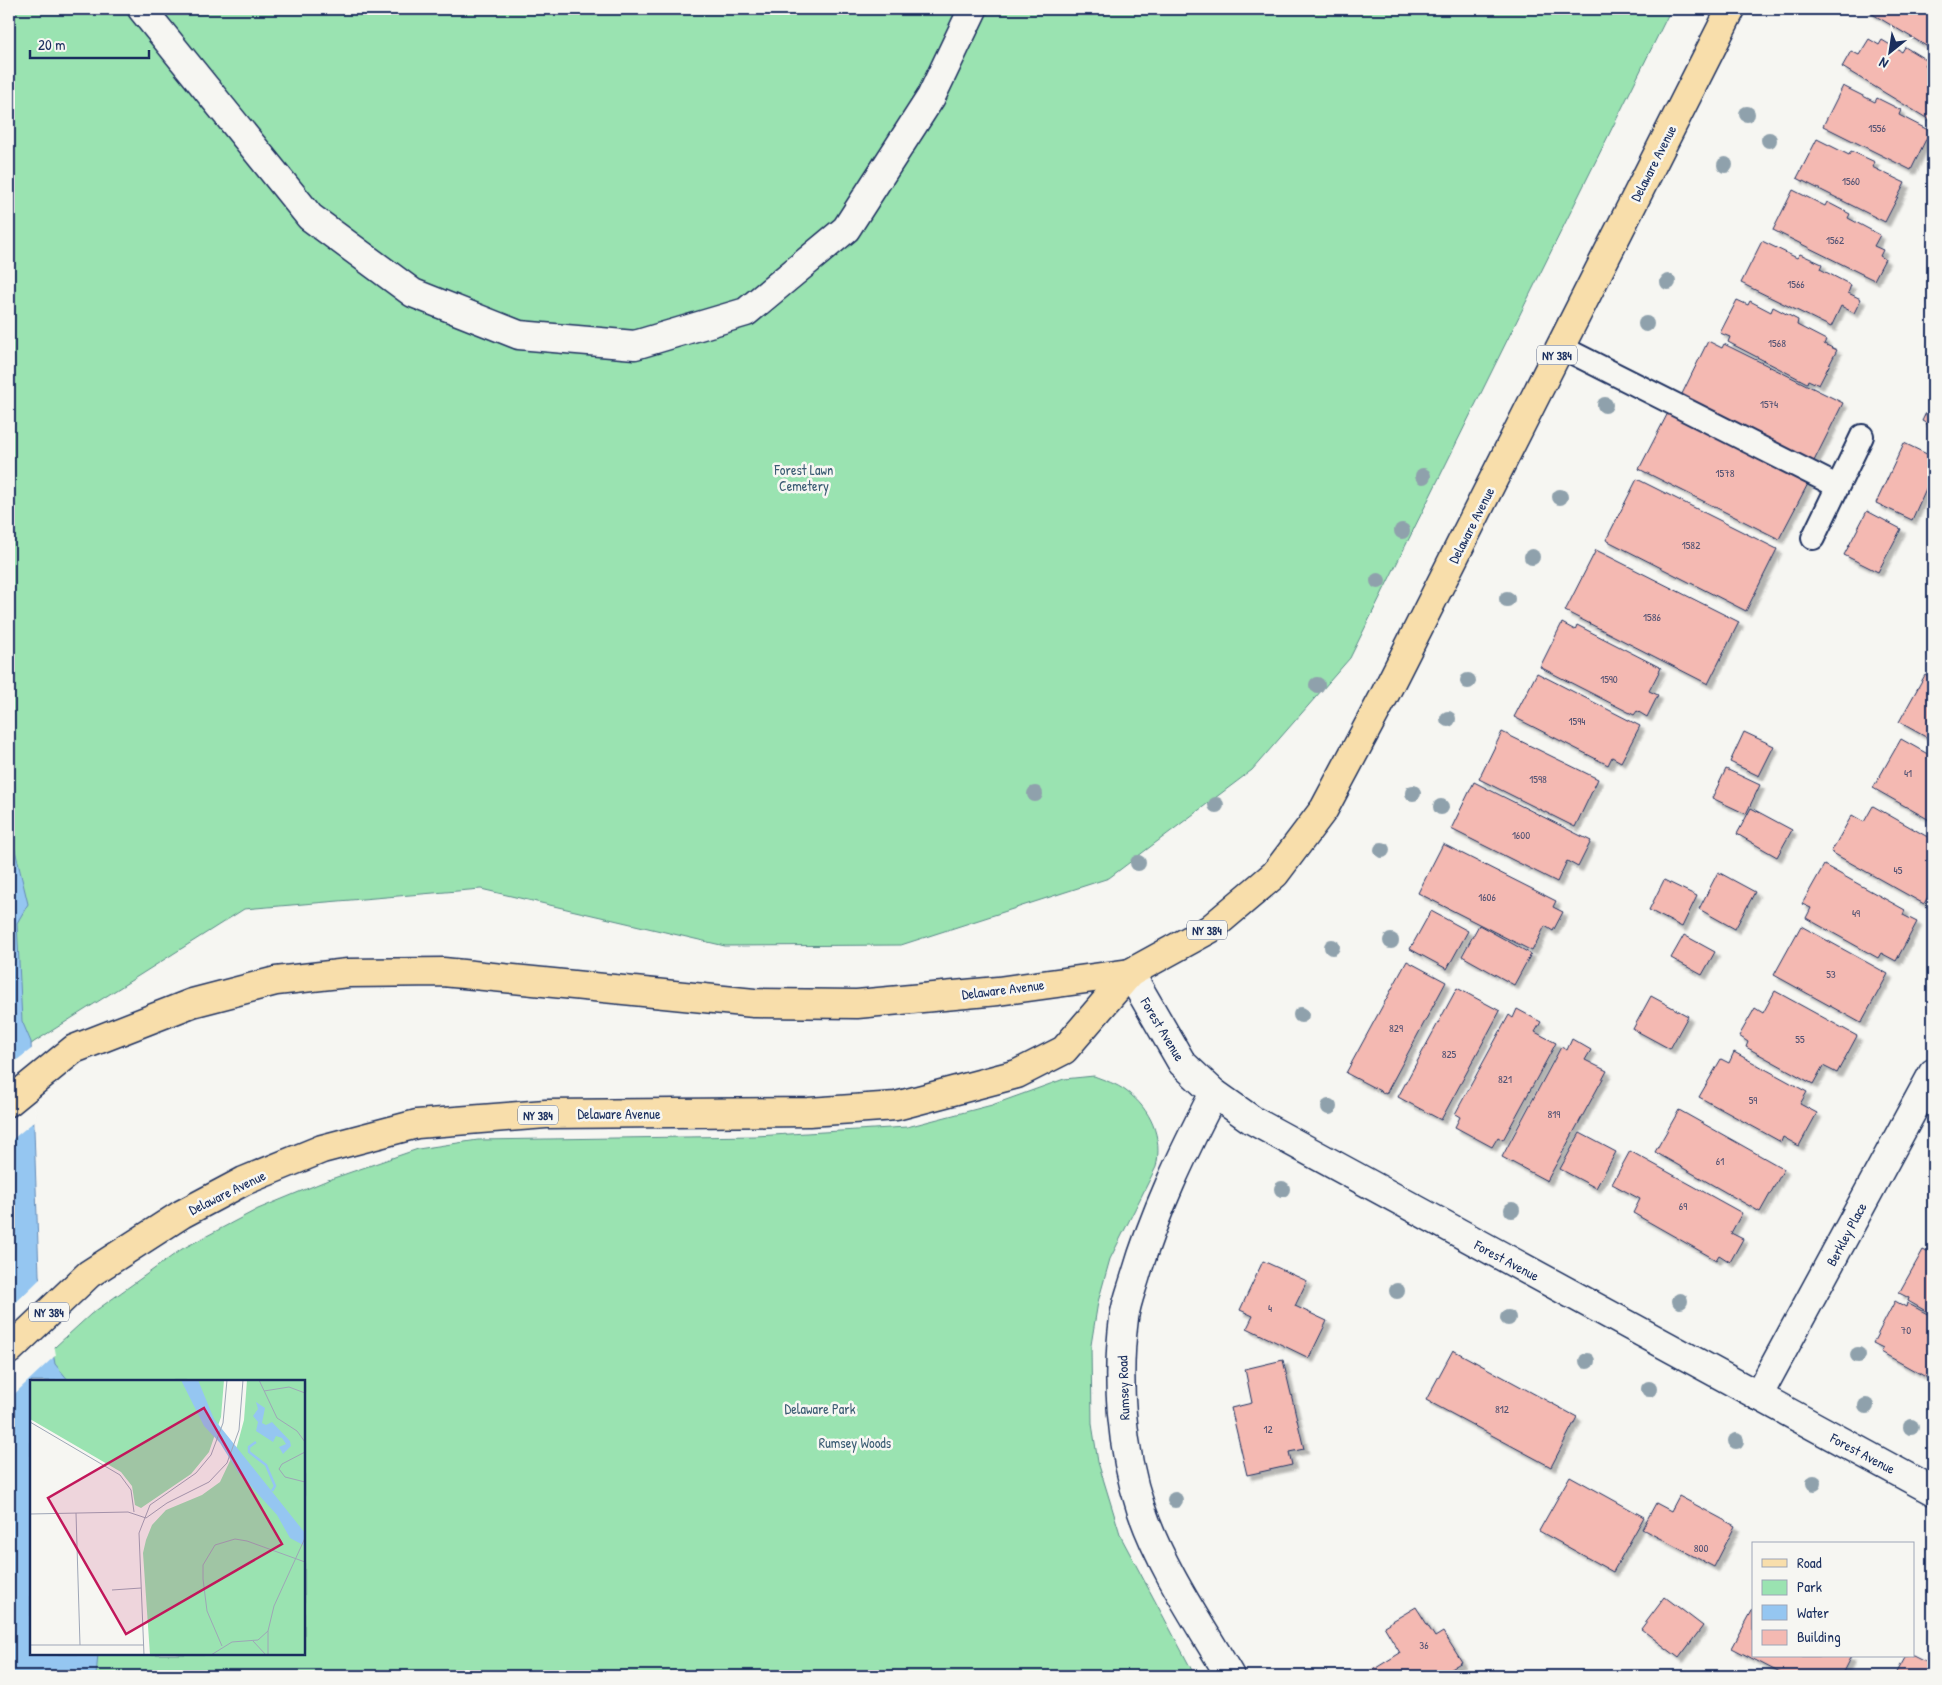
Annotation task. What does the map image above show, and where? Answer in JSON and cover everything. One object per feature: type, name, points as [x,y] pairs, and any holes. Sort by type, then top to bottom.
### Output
[{"type":"main road","name":"Delaware Avenue","points":[[9,1350],[89,1274],[182,1214],[244,1181],[322,1149],[417,1124],[546,1114],[809,1112],[896,1106],[953,1093],[1017,1074],[1064,1050],[1130,973],[1210,929],[1275,874],[1324,809],[1382,700],[1731,9]]},
{"type":"main road","name":"Delaware Avenue","points":[[9,1102],[74,1049],[192,1003],[276,981],[348,973],[443,972],[754,1003],[857,1004],[998,991],[1130,973]]},
{"type":"street","points":[[142,9],[310,217],[413,293],[520,335],[635,345],[746,312],[846,229],[931,98],[972,9]]},
{"type":"street","name":"Forest Avenue","points":[[1130,973],[1182,1064],[1214,1093],[1266,1129],[1933,1491]]},
{"type":"street","name":"Berkley Place","points":[[1758,1396],[1933,1073]]},
{"type":"street","name":"Rumsey Road","points":[[1214,1093],[1186,1148],[1140,1260],[1124,1317],[1121,1386],[1127,1455],[1141,1510],[1168,1570],[1230,1676]]},
{"type":"lane","points":[[1561,347],[1837,486]]},
{"type":"lane","points":[[1813,538],[1862,436]]},
{"type":"green space","name":"Forest Lawn Cemetery","points":[[9,9],[1671,9],[1350,658],[1252,770],[1109,878],[901,945],[725,946],[481,889],[244,909],[34,1042],[9,1061]]},
{"type":"green space","name":"Rumsey Woods","points":[[1094,1076],[1110,1082],[1135,1098],[1153,1125],[1158,1145],[1156,1167],[1110,1259],[1098,1302],[1091,1345],[1092,1424],[1098,1462],[1121,1537],[1195,1676],[9,1676],[20,1379],[91,1314],[182,1249],[258,1209],[328,1180],[418,1149],[478,1140],[756,1136],[907,1127],[992,1105],[1064,1079]]},
{"type":"water","points":[[9,825],[28,904],[17,923],[22,1021],[31,1042],[39,1275],[55,1364],[68,1380],[30,1380],[30,1655],[98,1655],[96,1676],[9,1676]]},
{"type":"pier","points":[[34,1047],[36,1120],[9,1142],[9,1066]]},
{"type":"pier","points":[[42,1277],[56,1355],[9,1399],[9,1309]]},
{"type":"building","points":[[1871,9],[1933,9],[1933,50],[1869,12]]},
{"type":"building","points":[[1869,39],[1879,45],[1882,40],[1902,52],[1905,47],[1928,61],[1925,65],[1933,70],[1933,122],[1842,67],[1851,51],[1859,55]]},
{"type":"building","points":[[1843,86],[1875,102],[1877,98],[1901,110],[1899,115],[1930,131],[1911,170],[1823,126]]},
{"type":"building","points":[[1817,139],[1849,155],[1851,151],[1875,162],[1872,167],[1905,183],[1885,222],[1797,178]]},
{"type":"building","points":[[1793,190],[1825,206],[1827,202],[1850,214],[1848,218],[1880,235],[1874,246],[1883,250],[1880,256],[1885,259],[1874,280],[1773,230]]},
{"type":"building","points":[[1762,241],[1797,258],[1800,254],[1822,264],[1820,269],[1851,285],[1848,293],[1861,299],[1854,313],[1841,306],[1831,327],[1741,283]]},
{"type":"building","points":[[1737,300],[1748,305],[1750,301],[1771,312],[1773,307],[1798,320],[1797,325],[1826,340],[1824,344],[1837,350],[1819,385],[1808,380],[1807,383],[1728,342],[1730,337],[1720,333]]},
{"type":"building","points":[[1708,341],[1722,348],[1724,344],[1843,403],[1811,467],[1681,396]]},
{"type":"building","points":[[1933,398],[1933,427],[1922,421]]},
{"type":"building","points":[[1671,407],[1811,478],[1779,539],[1639,469]]},
{"type":"building","points":[[1904,443],[1933,457],[1933,473],[1912,520],[1876,503]]},
{"type":"building","points":[[1637,479],[1777,549],[1746,611],[1606,540]]},
{"type":"building","points":[[1867,511],[1901,529],[1878,572],[1844,555]]},
{"type":"building","points":[[1596,550],[1739,622],[1708,684],[1565,611]]},
{"type":"building","points":[[1562,623],[1575,630],[1577,625],[1661,668],[1649,691],[1658,695],[1647,717],[1637,711],[1634,715],[1540,667]]},
{"type":"building","points":[[1537,673],[1640,726],[1621,762],[1612,757],[1608,765],[1514,717]]},
{"type":"building","points":[[1925,675],[1933,680],[1933,741],[1899,722]]},
{"type":"building","points":[[1502,732],[1598,779],[1575,827],[1479,779]]},
{"type":"building","points":[[1744,732],[1774,746],[1759,776],[1730,762]]},
{"type":"building","points":[[1901,739],[1933,757],[1933,822],[1873,788]]},
{"type":"building","points":[[1726,769],[1760,785],[1746,814],[1712,798]]},
{"type":"building","points":[[1474,782],[1591,841],[1578,867],[1567,861],[1557,882],[1451,829]]},
{"type":"building","points":[[1873,806],[1933,840],[1933,887],[1924,904],[1831,852],[1852,815],[1864,822]]},
{"type":"building","points":[[1751,808],[1792,830],[1777,857],[1737,834]]},
{"type":"building","points":[[1443,844],[1556,901],[1553,907],[1563,912],[1553,931],[1545,926],[1532,951],[1418,893]]},
{"type":"building","points":[[1824,865],[1905,910],[1903,915],[1917,922],[1896,961],[1881,953],[1878,958],[1806,918],[1811,908],[1802,904]]},
{"type":"building","points":[[1718,872],[1755,892],[1735,929],[1699,909]]},
{"type":"building","points":[[1664,880],[1697,896],[1682,927],[1649,910]]},
{"type":"building","points":[[1431,911],[1468,931],[1447,969],[1410,949]]},
{"type":"building","points":[[1479,925],[1531,954],[1514,985],[1462,956]]},
{"type":"building","points":[[1801,926],[1888,974],[1861,1023],[1774,975]]},
{"type":"building","points":[[1684,935],[1715,952],[1702,975],[1671,958]]},
{"type":"building","points":[[1407,961],[1446,982],[1386,1094],[1346,1073]]},
{"type":"building","points":[[1457,988],[1500,1011],[1441,1120],[1398,1097]]},
{"type":"building","points":[[1775,991],[1857,1036],[1837,1073],[1823,1066],[1813,1084],[1746,1047],[1748,1042],[1739,1036],[1755,1008],[1763,1013]]},
{"type":"building","points":[[1651,996],[1688,1016],[1670,1049],[1633,1029]]},
{"type":"building","points":[[1517,1009],[1541,1022],[1535,1032],[1556,1043],[1503,1140],[1498,1137],[1492,1147],[1455,1127],[1460,1117],[1455,1114],[1509,1015],[1513,1018]]},
{"type":"building","points":[[1572,1039],[1591,1050],[1585,1060],[1607,1071],[1547,1181],[1502,1157],[1561,1047],[1567,1050]]},
{"type":"building","points":[[1734,1052],[1807,1092],[1800,1104],[1817,1113],[1799,1146],[1783,1137],[1781,1142],[1699,1097],[1721,1059],[1729,1063]]},
{"type":"building","points":[[1679,1110],[1784,1169],[1760,1212],[1655,1152]]},
{"type":"building","points":[[1580,1133],[1616,1152],[1596,1188],[1560,1169]]},
{"type":"building","points":[[1630,1151],[1742,1213],[1731,1233],[1743,1239],[1730,1262],[1719,1255],[1716,1260],[1633,1213],[1640,1199],[1612,1184]]},
{"type":"building","points":[[1923,1250],[1933,1255],[1933,1315],[1908,1301],[1909,1298],[1899,1293]]},
{"type":"building","points":[[1263,1261],[1307,1281],[1295,1306],[1327,1321],[1309,1358],[1247,1328],[1253,1316],[1240,1310]]},
{"type":"building","points":[[1895,1301],[1906,1307],[1907,1303],[1933,1317],[1933,1381],[1881,1352],[1883,1348],[1873,1343]]},
{"type":"building","points":[[1453,1350],[1577,1417],[1551,1467],[1426,1400]]},
{"type":"building","points":[[1283,1360],[1304,1449],[1289,1452],[1292,1465],[1247,1475],[1231,1408],[1252,1403],[1245,1369]]},
{"type":"building","points":[[1570,1476],[1644,1517],[1613,1572],[1539,1531]]},
{"type":"building","points":[[1679,1496],[1735,1526],[1714,1567],[1642,1529],[1656,1503],[1671,1511]]},
{"type":"building","points":[[1665,1597],[1703,1626],[1679,1658],[1641,1629]]},
{"type":"building","points":[[1416,1607],[1435,1637],[1443,1632],[1462,1662],[1439,1676],[1363,1676],[1400,1653],[1384,1626]]},
{"type":"building","points":[[1752,1611],[1752,1658],[1850,1658],[1841,1676],[1781,1676],[1782,1674],[1732,1648]]},
{"type":"building","points":[[1914,1656],[1933,1665],[1933,1676],[1895,1676],[1905,1658],[1914,1658]]},
{"type":"building","points":[[845,1671],[891,1676],[844,1676]]},
{"type":"park label","name":"Delaware Park","points":[[820,1408]]}]
